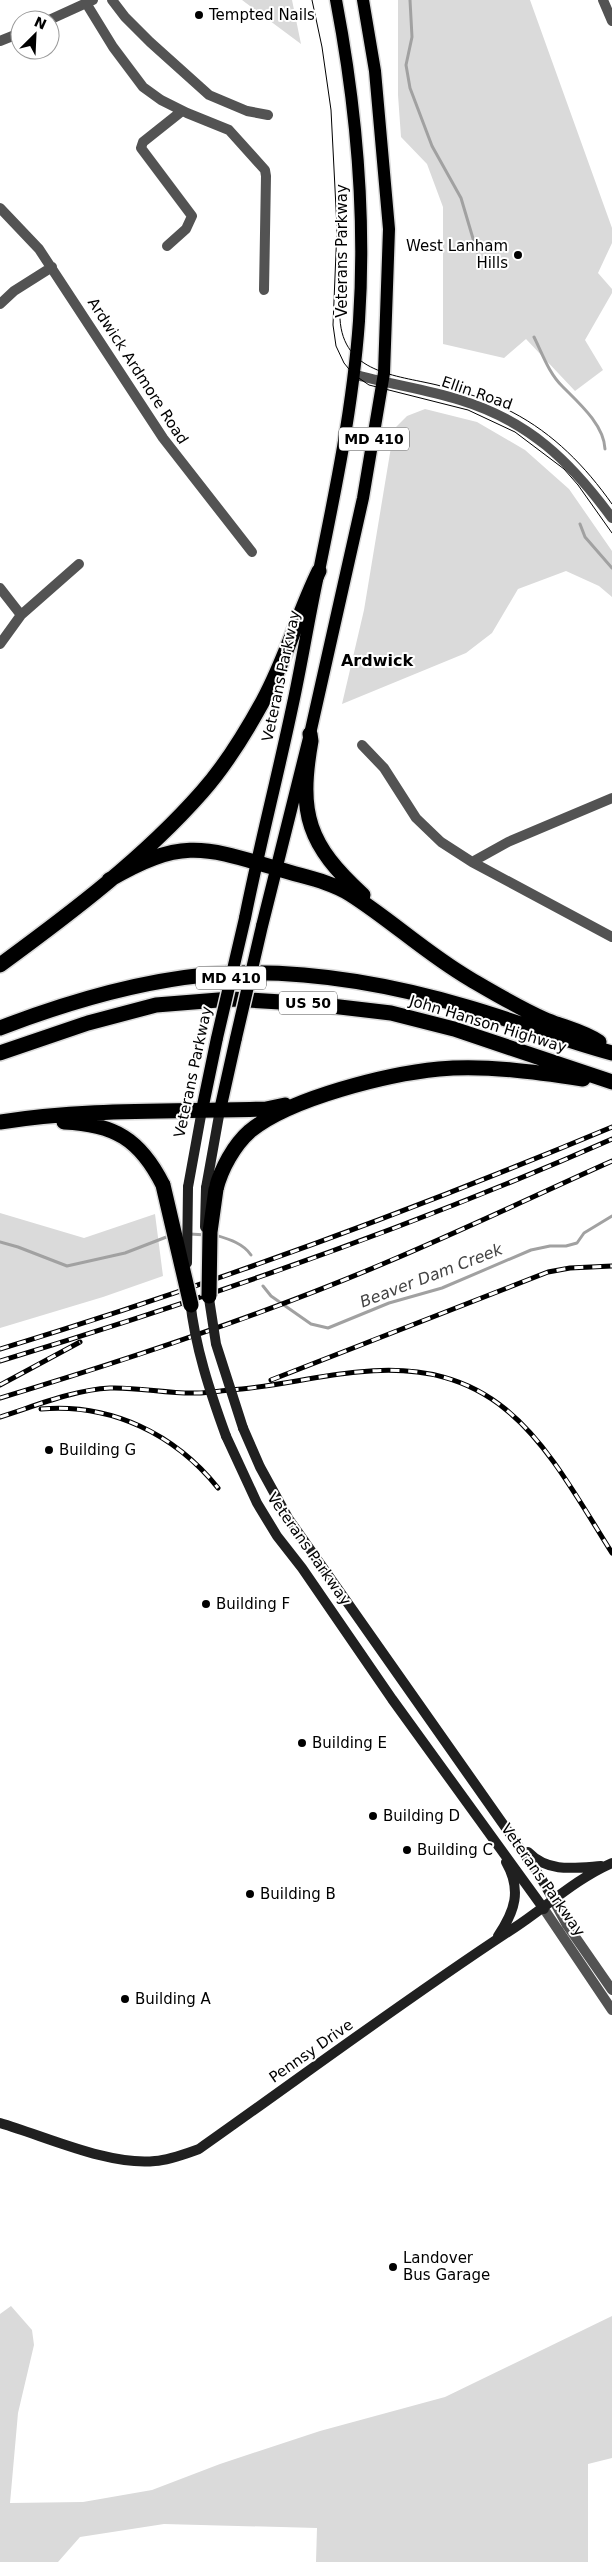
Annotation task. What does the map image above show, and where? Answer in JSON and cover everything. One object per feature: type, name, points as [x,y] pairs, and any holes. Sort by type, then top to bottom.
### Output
[{"type":"highway","points":[[0,965],[62,920],[109,880],[202,792],[235,748],[279,669],[318,572]]},
{"type":"highway","points":[[310,734],[304,788],[307,817],[315,837],[326,858],[341,875],[416,943]]},
{"type":"highway","points":[[109,880],[156,856],[186,849],[215,852],[326,883],[349,893],[416,943],[480,985],[543,1019],[594,1038],[612,1052]]},
{"type":"highway","name":"John Hanson Highway","points":[[0,1028],[92,998],[164,981],[205,975],[273,974],[348,981],[422,995],[612,1052]]},
{"type":"highway","name":"John Hanson Highway","points":[[0,1053],[88,1023],[156,1005],[231,999],[314,1004],[391,1013],[434,1022],[612,1083]]},
{"type":"highway","points":[[0,1122],[34,1116],[97,1112],[266,1109],[314,1099],[375,1080],[441,1069],[513,1070],[612,1083]]},
{"type":"highway","points":[[209,1296],[211,1189],[228,1160],[248,1133],[272,1117],[314,1099]]},
{"type":"highway","points":[[0,1126],[40,1121],[80,1123],[107,1128],[122,1135],[134,1145],[154,1168],[163,1185],[170,1209],[181,1272],[191,1304]]},
{"type":"main road","name":"Veterans Parkway","points":[[336,0],[353,104],[359,190],[361,276],[349,415],[302,665],[217,1038],[188,1187],[186,1240],[191,1304],[199,1351],[210,1392],[226,1436],[257,1503],[277,1536],[302,1568],[392,1699],[488,1828],[544,1909]]},
{"type":"main road","name":"MD 410","points":[[211,1189],[220,1110],[262,926],[310,734],[363,498],[383,382],[389,229],[374,71],[363,0]]},
{"type":"main road","name":"Veterans Parkway","points":[[209,1296],[216,1344],[243,1428],[260,1467],[288,1518],[541,1878],[554,1901]]},
{"type":"main road","points":[[488,1828],[509,1868],[515,1893],[513,1912],[494,1941]]},
{"type":"main road","points":[[514,1840],[535,1859],[558,1868],[608,1865]]},
{"type":"main road","name":"Pennsy Drive","points":[[0,2123],[113,2157],[155,2161],[180,2156],[199,2148],[494,1941],[608,1865]]},
{"type":"street","points":[[112,0],[125,17],[209,94],[248,111],[268,115]]},
{"type":"street","points":[[603,0],[612,21]]},
{"type":"street","points":[[60,15],[89,2],[113,47],[143,87],[161,100],[182,111],[230,130],[265,170],[264,290]]},
{"type":"street","points":[[166,246],[186,229],[192,216],[142,148],[143,142],[182,111]]},
{"type":"street","name":"Ardwick Ardmore Road","points":[[0,208],[26,234],[52,267],[163,438],[252,552]]},
{"type":"street","points":[[0,304],[14,291],[52,267]]},
{"type":"street","name":"Ellin Road","points":[[353,374],[459,399],[512,421],[559,455],[581,477],[612,518]]},
{"type":"street","points":[[0,644],[21,614],[80,564]]},
{"type":"street","points":[[0,588],[21,614]]},
{"type":"street","points":[[362,745],[384,768],[411,812],[426,830],[472,862],[612,937]]},
{"type":"street","points":[[472,862],[508,842],[612,798]]},
{"type":"street","name":"Veterans Parkway","points":[[554,1901],[567,1925],[612,1990]]},
{"type":"street","name":"Veterans Parkway","points":[[544,1909],[612,2010]]},
{"type":"shaded area","points":[[242,0],[292,0],[301,44]]},
{"type":"shaded area","points":[[398,0],[530,0],[612,228],[612,243],[598,273],[612,289],[612,293],[585,340],[603,370],[575,391],[526,339],[504,358],[443,344],[443,207],[427,164],[401,137],[398,95]]},
{"type":"shaded area","points":[[425,409],[477,422],[525,450],[569,489],[612,551],[612,597],[599,586],[566,571],[518,589],[492,633],[466,653],[342,704],[364,610],[394,429],[407,416]]},
{"type":"shaded area","points":[[0,1213],[84,1238],[155,1214],[163,1276],[103,1297],[0,1328]]},
{"type":"shaded area","points":[[11,2306],[32,2330],[34,2345],[18,2413],[10,2503],[83,2502],[152,2490],[220,2464],[320,2431],[445,2397],[612,2316],[612,2458],[588,2464],[588,2562],[316,2562],[317,2528],[164,2524],[80,2537],[58,2562],[0,2562],[0,2314]]},
{"type":"waterway","points":[[410,0],[412,37],[406,65],[410,88],[432,146],[461,198],[477,252]]},
{"type":"waterway","points":[[534,337],[546,363],[558,382],[590,415],[604,440],[605,449]]},
{"type":"waterway","points":[[580,524],[585,537],[612,568]]},
{"type":"waterway","name":"Beaver Dam Creek","points":[[263,1286],[271,1296],[311,1324],[328,1328],[389,1303],[442,1288],[531,1250],[577,1243],[584,1233],[612,1216]]},
{"type":"waterway","name":"Beaver Dam Creek","points":[[190,1234],[206,1235]]},
{"type":"waterway","name":"Beaver Dam Creek","points":[[215,1235],[240,1244],[251,1255]]},
{"type":"waterway","name":"Beaver Dam Creek","points":[[0,1242],[67,1266],[125,1253],[169,1236]]},
{"type":"tram line","points":[[312,0],[322,47],[331,110],[337,228],[333,325],[336,346],[344,363],[353,374],[369,385],[468,410],[515,432],[564,469],[578,485],[612,533]]},
{"type":"tram line","points":[[340,319],[343,337],[351,351],[361,361],[389,374],[466,393],[512,412],[542,430],[568,452],[612,504]]},
{"type":"railway","points":[[0,1349],[155,1300],[309,1246],[385,1218],[612,1127]]},
{"type":"railway","points":[[0,1361],[155,1312],[309,1259],[462,1202],[612,1139]]},
{"type":"railway","points":[[0,1398],[146,1352],[290,1301],[413,1251],[612,1161]]},
{"type":"railway","points":[[271,1380],[548,1272],[570,1268],[612,1266]]},
{"type":"railway","points":[[0,1385],[80,1342]]},
{"type":"railway","points":[[0,1417],[68,1395],[96,1389],[132,1388],[205,1393],[358,1372],[408,1371],[449,1379],[484,1394],[514,1417],[540,1445],[564,1477],[612,1553]]},
{"type":"railway","points":[[41,1409],[67,1408],[92,1411],[140,1426],[182,1452],[218,1488]]},
{"type":"place","name":"Tempted Nails","points":[[199,15]]},
{"type":"place","name":"West Lanham Hills","points":[[518,255]]},
{"type":"place","name":"Building G","points":[[49,1450]]},
{"type":"place","name":"Building F","points":[[206,1604]]},
{"type":"place","name":"Building E","points":[[302,1743]]},
{"type":"place","name":"Building D","points":[[373,1816]]},
{"type":"place","name":"Building C","points":[[407,1850]]},
{"type":"place","name":"Building B","points":[[250,1894]]},
{"type":"place","name":"Building A","points":[[125,1999]]},
{"type":"place","name":"Landover Bus Garage","points":[[393,2267]]},
{"type":"district","name":"Ardwick","points":[[377,660]]}]
